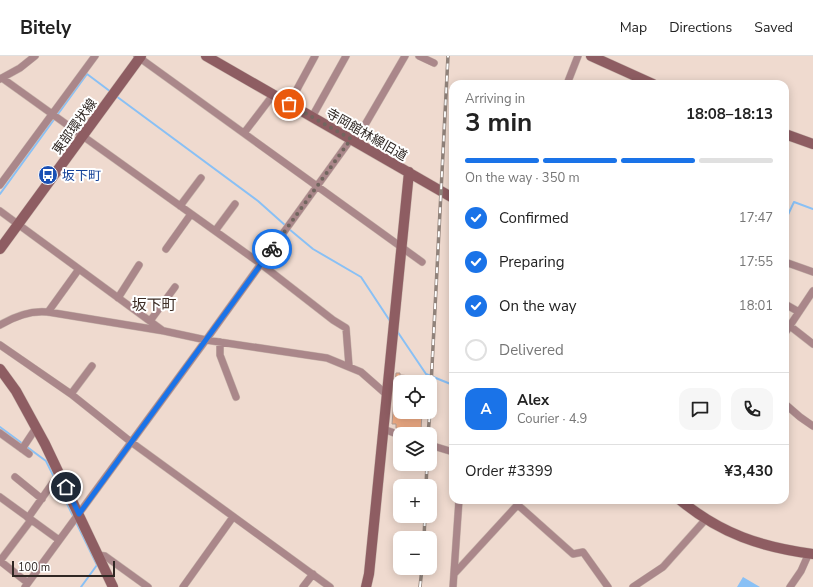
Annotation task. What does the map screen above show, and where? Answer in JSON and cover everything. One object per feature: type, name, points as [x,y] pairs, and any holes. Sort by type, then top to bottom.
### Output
[{"type":"street","points":[[35,56],[20,68],[1,78],[261,264],[333,320],[346,328],[349,366]]},
{"type":"street","points":[[0,185],[95,56]]},
{"type":"street","name":"寺岡館林線旧道","points":[[206,56],[449,196]]},
{"type":"street","points":[[289,104],[315,56]]},
{"type":"street","points":[[312,117],[346,56]]},
{"type":"street","points":[[59,474],[29,519],[3,552],[0,561],[26,585],[317,186],[353,141],[405,56]]},
{"type":"street","points":[[419,56],[434,64]]},
{"type":"street","points":[[569,80],[578,56]]},
{"type":"street","points":[[591,56],[644,80]]},
{"type":"street","points":[[139,57],[422,262]]},
{"type":"street","name":"東部環状線","points":[[0,249],[139,57]]},
{"type":"street","points":[[244,133],[273,95]]},
{"type":"street","points":[[789,135],[813,144]]},
{"type":"street","points":[[366,587],[369,574],[408,172]]},
{"type":"street","points":[[180,206],[201,178]]},
{"type":"street","points":[[215,231],[235,204]]},
{"type":"street","points":[[0,211],[164,331]]},
{"type":"street","points":[[166,248],[191,214]]},
{"type":"street","points":[[789,263],[813,272]]},
{"type":"street","points":[[118,298],[139,265]]},
{"type":"street","points":[[48,312],[79,269]]},
{"type":"street","points":[[150,321],[175,287]]},
{"type":"street","points":[[813,291],[790,326],[813,344]]},
{"type":"street","points":[[789,306],[799,312]]},
{"type":"street","points":[[0,325],[10,319],[29,312],[48,312],[164,331],[206,340],[327,358],[349,366],[365,375],[386,394]]},
{"type":"street","points":[[220,342],[220,355],[236,397]]},
{"type":"street","points":[[0,345],[71,394],[131,442],[330,587]]},
{"type":"street","points":[[71,394],[92,366]]},
{"type":"street","points":[[0,369],[16,392],[36,428],[79,514],[113,587]]},
{"type":"street","points":[[789,407],[813,426]]},
{"type":"street","points":[[22,449],[36,428]]},
{"type":"street","points":[[383,429],[393,432]]},
{"type":"street","points":[[0,433],[29,454]]},
{"type":"street","points":[[437,447],[449,451]]},
{"type":"street","points":[[14,477],[42,499]]},
{"type":"street","points":[[0,497],[59,540]]},
{"type":"street","points":[[453,587],[459,504]]},
{"type":"street","points":[[454,574],[519,504]]},
{"type":"street","points":[[521,504],[573,554],[583,552],[608,587]]},
{"type":"street","points":[[685,504],[706,519],[722,528],[750,540],[783,550],[811,553],[790,587]]},
{"type":"street","points":[[183,587],[233,517]]},
{"type":"street","points":[[634,587],[663,567],[706,519]]},
{"type":"street","points":[[98,555],[105,556],[148,587]]},
{"type":"street","points":[[303,587],[312,574]]},
{"type":"water","points":[[743,577],[760,587],[737,587]]},
{"type":"building","points":[[393,411],[393,419],[422,419],[421,427],[396,427],[396,424],[392,424]]},
{"type":"waterway","points":[[0,194],[87,74],[111,92]]},
{"type":"waterway","points":[[116,96],[258,201],[286,226]]},
{"type":"waterway","points":[[789,213],[794,202],[813,209]]},
{"type":"waterway","points":[[289,229],[313,249],[361,277],[390,321]]},
{"type":"waterway","points":[[397,331],[426,374],[449,383]]},
{"type":"waterway","points":[[0,427],[46,461],[54,477]]},
{"type":"waterway","points":[[56,481],[74,518]]},
{"type":"waterway","points":[[76,522],[97,565],[81,587]]},
{"type":"railway","points":[[432,375],[448,56]]},
{"type":"railway","points":[[429,419],[429,427]]},
{"type":"railway","points":[[426,479],[427,471]]},
{"type":"railway","points":[[424,531],[425,523]]},
{"type":"railway","points":[[420,587],[421,575]]},
{"type":"way so far","points":[[272,249],[351,139],[289,104]]},
{"type":"place","name":"坂下町","points":[[48,175]]},
{"type":"district","name":"坂下町","points":[[154,305]]},
{"type":"route","points":[[66,487],[79,514],[272,249]]}]
